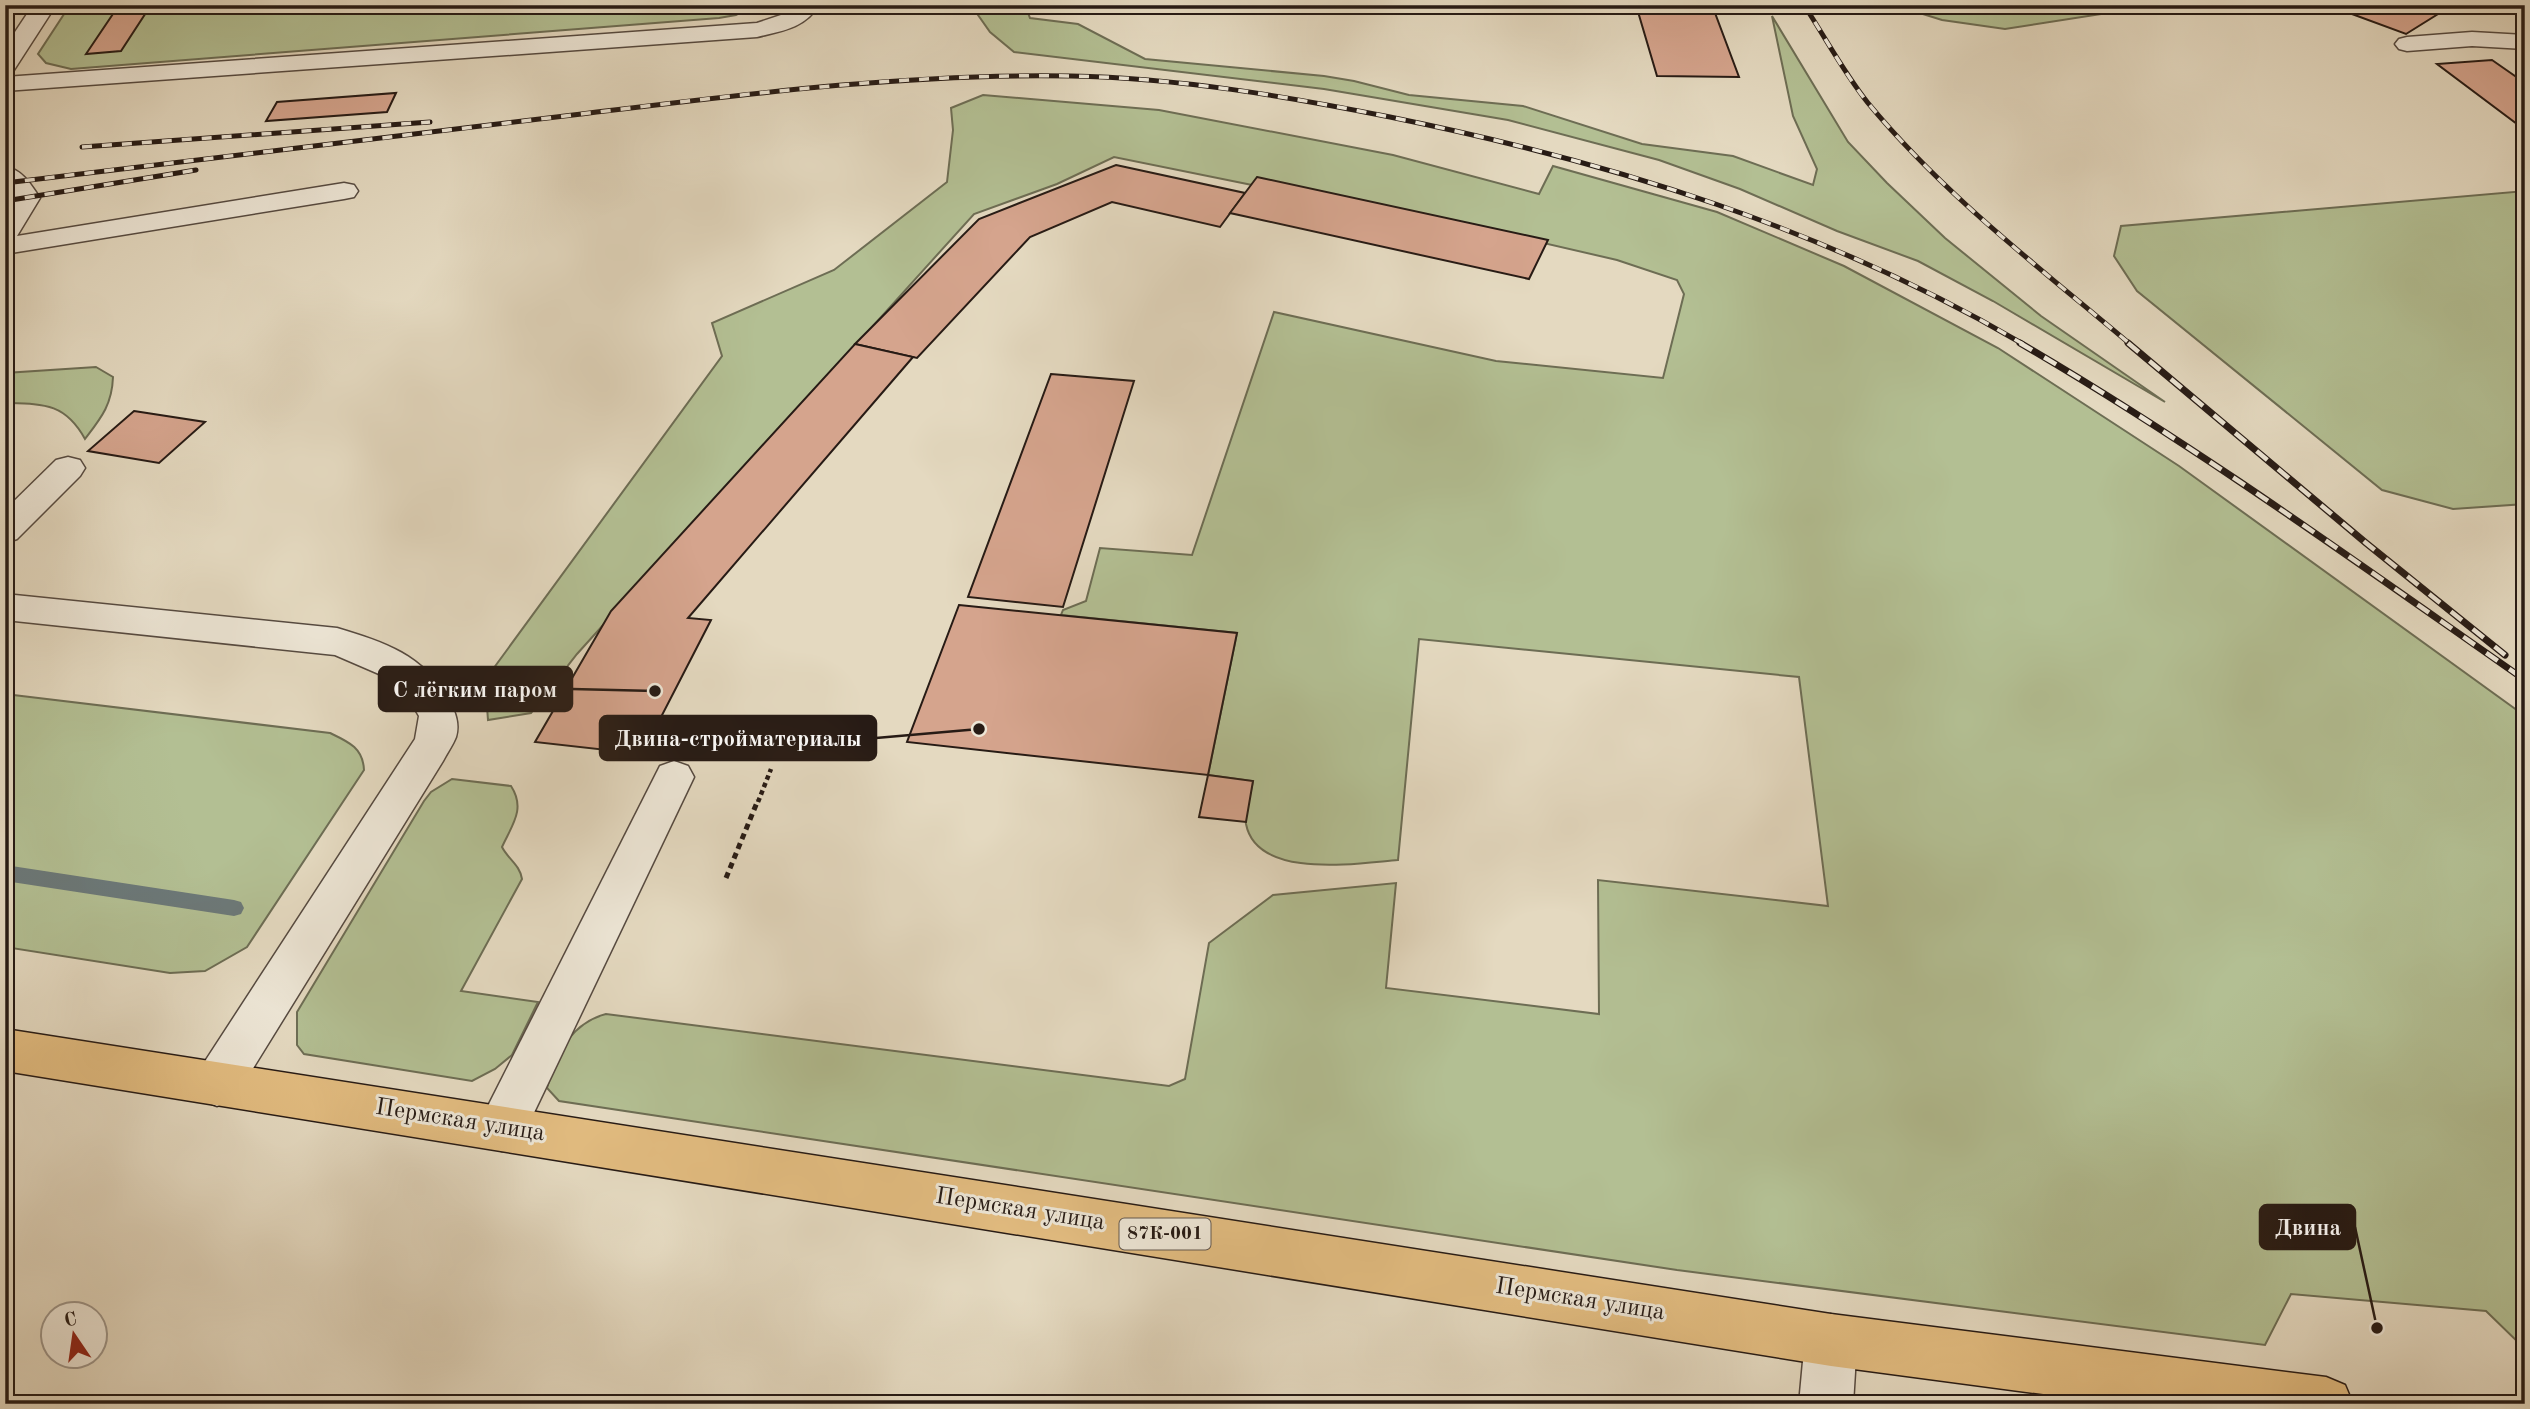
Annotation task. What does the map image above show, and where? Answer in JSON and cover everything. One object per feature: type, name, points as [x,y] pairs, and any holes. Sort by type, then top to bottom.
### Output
[{"type":"main road","name":"Пермская улица","points":[[5,1050],[1831,1340],[2326,1404]]},
{"type":"lane","points":[[5,65],[45,5]]},
{"type":"lane","points":[[5,84],[757,30],[791,20],[805,12],[808,5]]},
{"type":"lane","points":[[2407,44],[2472,40],[2525,42]]},
{"type":"lane","points":[[5,174],[16,182],[26,198],[5,233]]},
{"type":"lane","points":[[5,246],[344,191]]},
{"type":"lane","points":[[5,531],[68,468]]},
{"type":"lane","points":[[5,607],[337,642],[399,667],[423,689],[438,716],[437,735],[429,750],[217,1084]]},
{"type":"lane","points":[[502,1128],[674,777]]},
{"type":"lane","points":[[1826,1404],[1831,1340]]},
{"type":"path","points":[[726,878],[771,769]]},
{"type":"green space","points":[[70,5],[753,5],[736,15],[719,18],[71,69],[46,63],[38,54]]},
{"type":"green space","points":[[971,5],[1025,5],[1030,18],[1078,24],[1145,59],[1324,76],[1409,95],[1523,106],[1642,144],[1733,156],[1813,185],[1817,169],[1793,116],[1772,16],[1848,142],[1887,183],[1945,238],[2041,316],[2165,402],[1993,301],[1918,261],[1837,231],[1740,189],[1659,160],[1508,120],[1324,89],[1014,52],[990,32]]},
{"type":"green space","points":[[1894,5],[2159,5],[2005,29],[1942,20]]},
{"type":"green space","points":[[983,95],[1159,110],[1393,155],[1539,194],[1553,166],[1717,212],[1844,266],[1998,348],[2179,466],[2525,716],[2525,1349],[2486,1311],[2291,1294],[2265,1345],[1677,1270],[559,1101],[547,1088],[560,1052],[574,1032],[594,1018],[606,1014],[1169,1086],[1185,1079],[1209,943],[1273,895],[1396,883],[1386,988],[1599,1014],[1598,880],[1828,906],[1799,677],[1419,639],[1398,860],[1359,864],[1311,864],[1288,861],[1269,854],[1254,842],[1246,824],[1253,781],[1208,775],[1237,633],[1061,615],[1063,610],[1086,601],[1100,548],[1192,555],[1274,312],[1496,361],[1663,378],[1684,294],[1677,280],[1617,260],[1423,215],[1257,186],[1114,157],[1057,184],[974,214],[577,654],[531,713],[488,720],[485,680],[722,356],[712,323],[834,270],[947,182],[953,130],[951,108]]},
{"type":"green space","points":[[2525,191],[2525,504],[2453,509],[2382,490],[2137,291],[2114,256],[2121,226]]},
{"type":"green space","points":[[96,367],[113,377],[112,387],[105,411],[85,439],[70,418],[61,412],[42,405],[5,403],[5,373]]},
{"type":"green space","points":[[5,694],[330,733],[358,751],[364,770],[247,947],[205,971],[170,973],[5,947]]},
{"type":"green space","points":[[452,779],[511,786],[517,802],[516,817],[502,847],[519,870],[522,879],[461,991],[538,1002],[512,1055],[495,1069],[472,1081],[304,1054],[297,1045],[297,1012],[424,801],[431,792]]},
{"type":"building","points":[[119,5],[151,5],[121,51],[86,54]]},
{"type":"building","points":[[828,5],[892,5],[893,6],[828,12]]},
{"type":"building","points":[[1636,5],[1712,5],[1739,77],[1657,76]]},
{"type":"building","points":[[2412,5],[2438,14],[2406,34],[2333,7]]},
{"type":"building","points":[[2492,60],[2525,83],[2525,130],[2437,64]]},
{"type":"building","points":[[396,93],[387,112],[266,121],[277,102]]},
{"type":"building","points":[[1116,165],[1245,193],[1220,227],[1112,202],[1030,237],[917,358],[855,344],[979,219]]},
{"type":"building","points":[[1257,177],[1548,240],[1529,279],[1230,213]]},
{"type":"building","points":[[855,344],[913,357],[688,618],[711,620],[642,754],[535,742],[611,611]]},
{"type":"building","points":[[1051,374],[1134,381],[1063,607],[968,597]]},
{"type":"building","points":[[134,411],[205,422],[159,463],[88,451]]},
{"type":"building","points":[[959,605],[1237,633],[1208,775],[907,742]]},
{"type":"building","points":[[1208,775],[1253,781],[1246,822],[1199,817]]},
{"type":"waterway","points":[[5,873],[234,908]]},
{"type":"railway","points":[[1804,5],[1859,91],[1897,137],[1994,230],[2130,344]]},
{"type":"railway","points":[[5,183],[821,87],[1008,76],[1151,80],[1271,95],[1390,117],[1555,155],[1636,178],[1716,204],[1873,266],[1949,303],[2023,344]]},
{"type":"railway","points":[[82,147],[430,122]]},
{"type":"railway","points":[[5,201],[196,170]]},
{"type":"railway","points":[[2020,343],[2213,464],[2525,680]]},
{"type":"railway","points":[[2128,343],[2366,543],[2505,655]]},
{"type":"place","name":"С лёгким паром","points":[[655,691]]},
{"type":"place","name":"Двина-стройматериалы","points":[[979,729]]},
{"type":"place","name":"Двина","points":[[2377,1328]]}]
